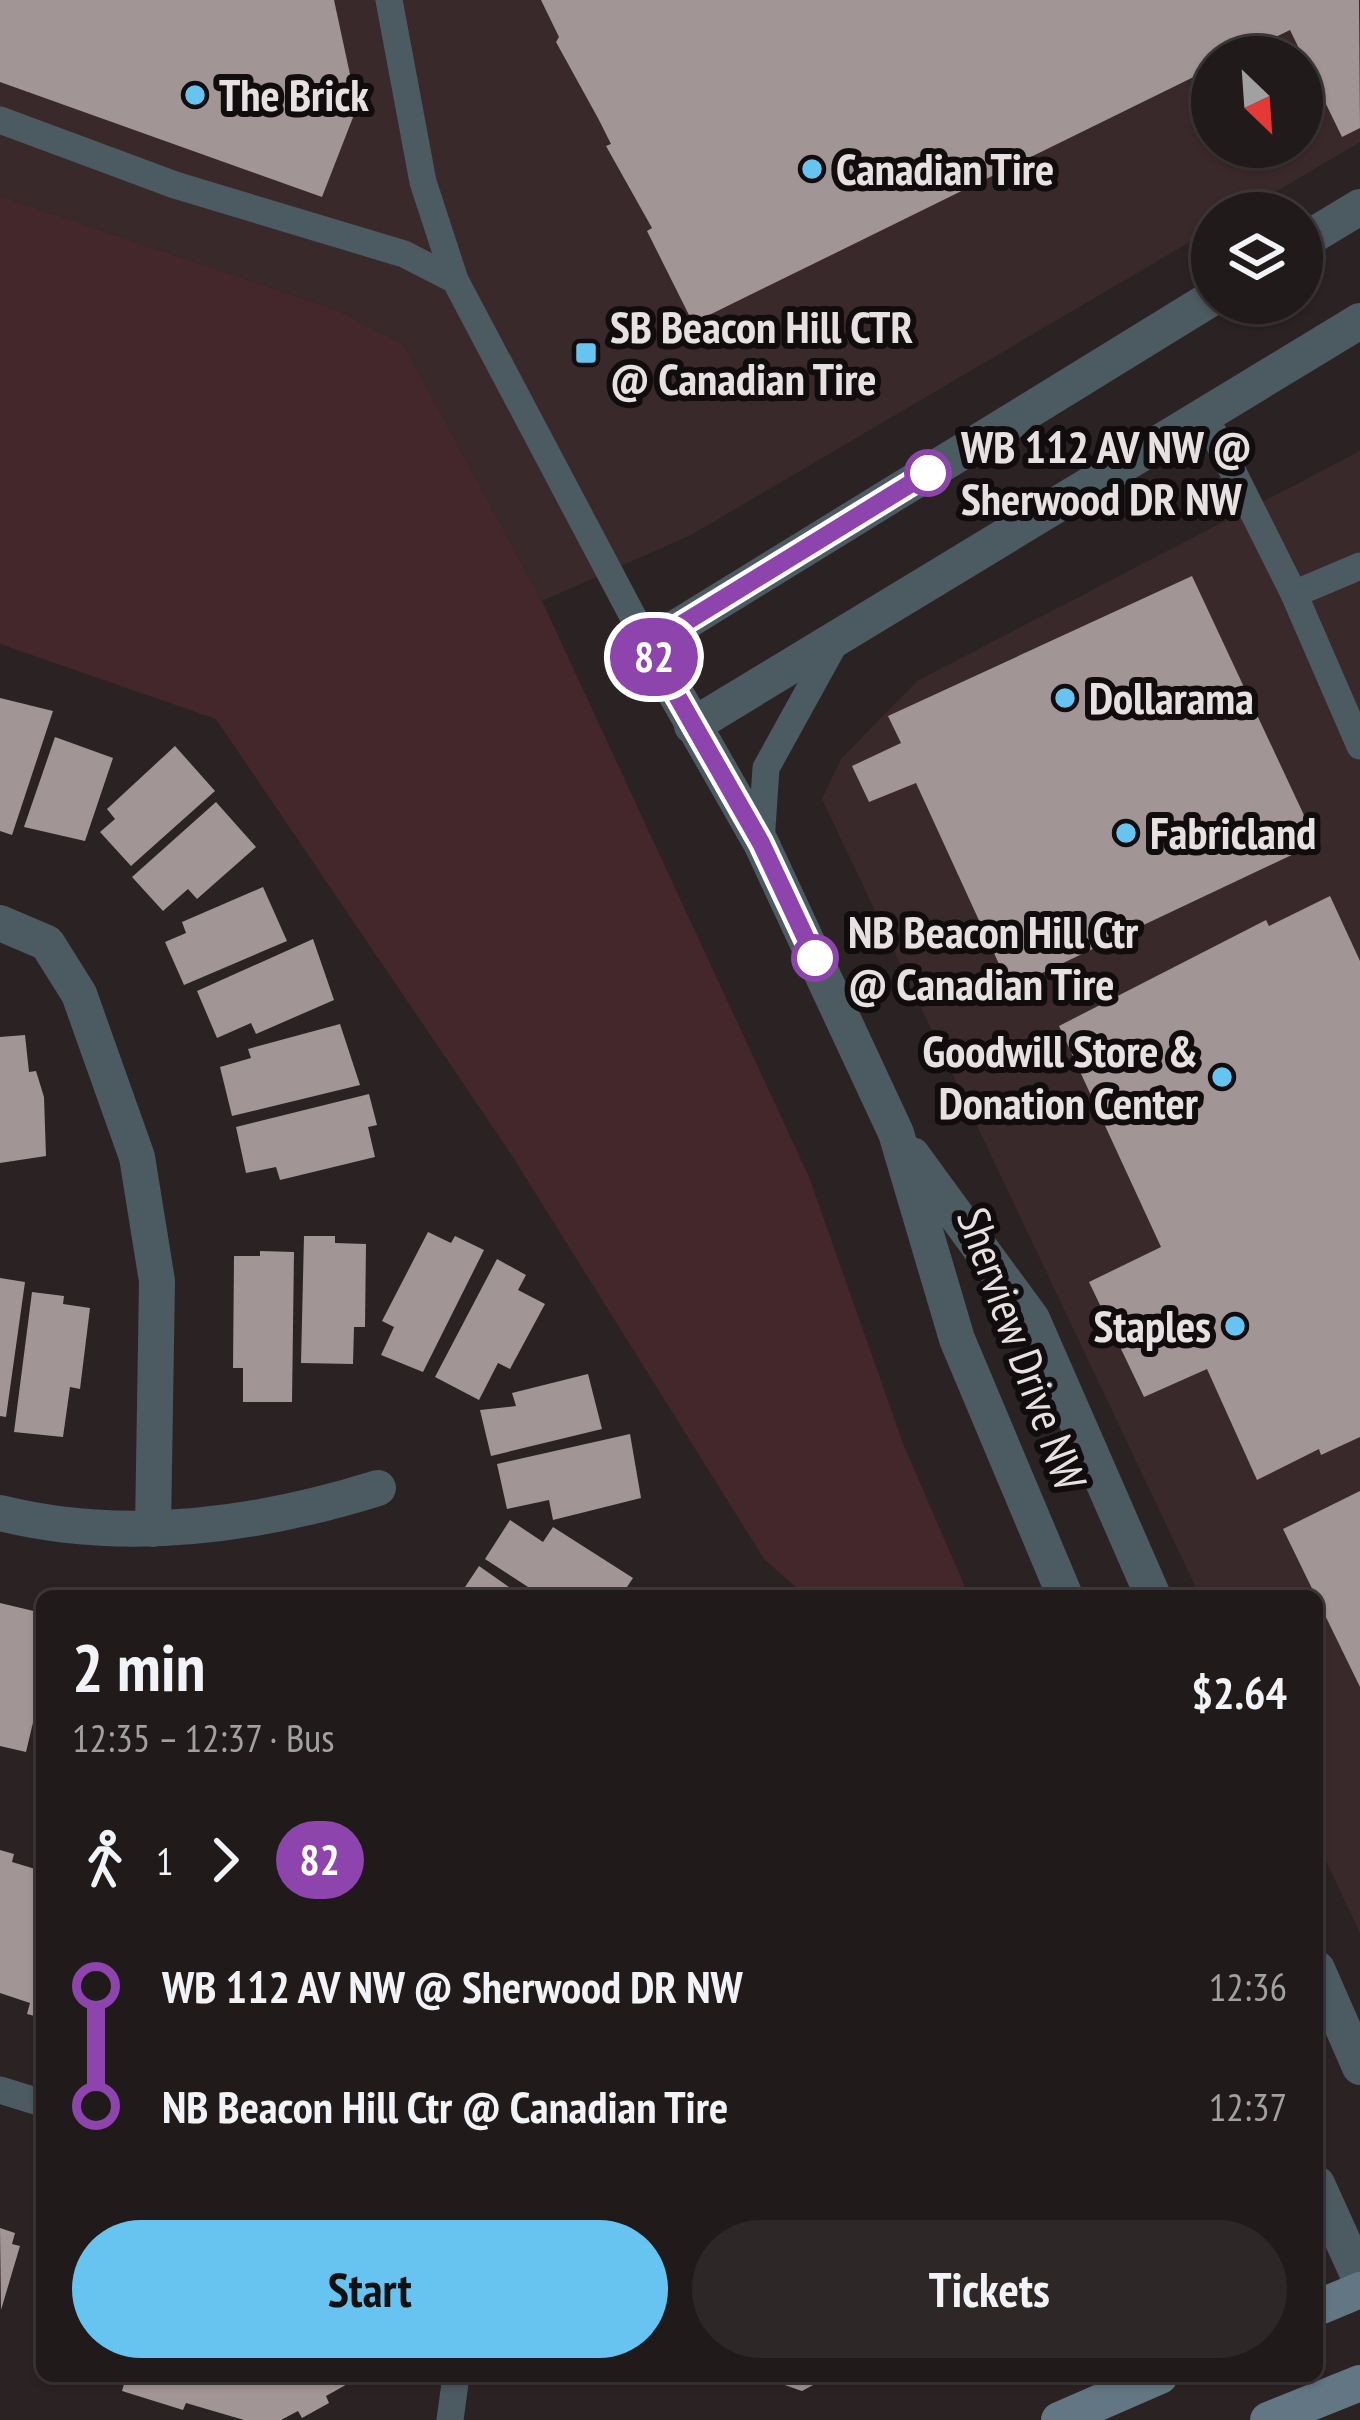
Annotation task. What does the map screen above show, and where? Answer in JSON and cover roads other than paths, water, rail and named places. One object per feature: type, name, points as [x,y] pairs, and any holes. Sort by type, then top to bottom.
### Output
[{"type":"street","points":[[1323,229],[1360,207]]},
{"type":"street","points":[[648,645],[1191,311]]},
{"type":"street","points":[[692,726],[836,643],[1360,321]]},
{"type":"street","name":"Sherview Drive NW","points":[[648,645],[761,843],[896,1132],[957,1339],[1062,1590]]},
{"type":"street","points":[[0,923],[47,944],[79,994],[137,1156],[157,1281],[153,1529]]},
{"type":"street","name":"Sherview Drive NW","points":[[896,1132],[1032,1319],[1150,1590]]},
{"type":"street","points":[[0,1513],[40,1523],[153,1529],[298,1513],[378,1488]]},
{"type":"street","points":[[1323,1983],[1360,2067]]},
{"type":"street","points":[[1323,2197],[1360,2279]]},
{"type":"street","points":[[1323,2305],[1360,2290]]},
{"type":"street","points":[[1059,2420],[1146,2382]]},
{"type":"street","points":[[1268,2420],[1360,2383]]},
{"type":"lane","points":[[389,0],[423,182],[455,280],[648,645]]},
{"type":"lane","points":[[0,120],[175,185],[404,254],[455,280]]},
{"type":"lane","points":[[1205,416],[1294,594],[1360,746]]},
{"type":"lane","points":[[1294,594],[1360,566]]},
{"type":"lane","points":[[761,843],[766,768],[836,643]]},
{"type":"lane","points":[[0,2090],[36,2101]]},
{"type":"lane","points":[[450,2420],[455,2382]]},
{"type":"place","name":"The Brick","points":[[195,95]]},
{"type":"place","name":"Canadian Tire","points":[[812,169]]},
{"type":"place","name":"SB Beacon Hill CTR @ Canadian Tire","points":[[586,353]]},
{"type":"place","name":"WB 112 AV NW @ Sherwood DR NW","points":[[928,473]]},
{"type":"place","name":"Dollarama","points":[[1065,698]]},
{"type":"place","name":"Fabricland","points":[[1126,833]]},
{"type":"place","name":"NB Beacon Hill Ctr @ Canadian Tire","points":[[815,958]]},
{"type":"place","name":"Goodwill Store & Donation Center","points":[[1222,1077]]},
{"type":"place","name":"Staples","points":[[1235,1326]]}]
